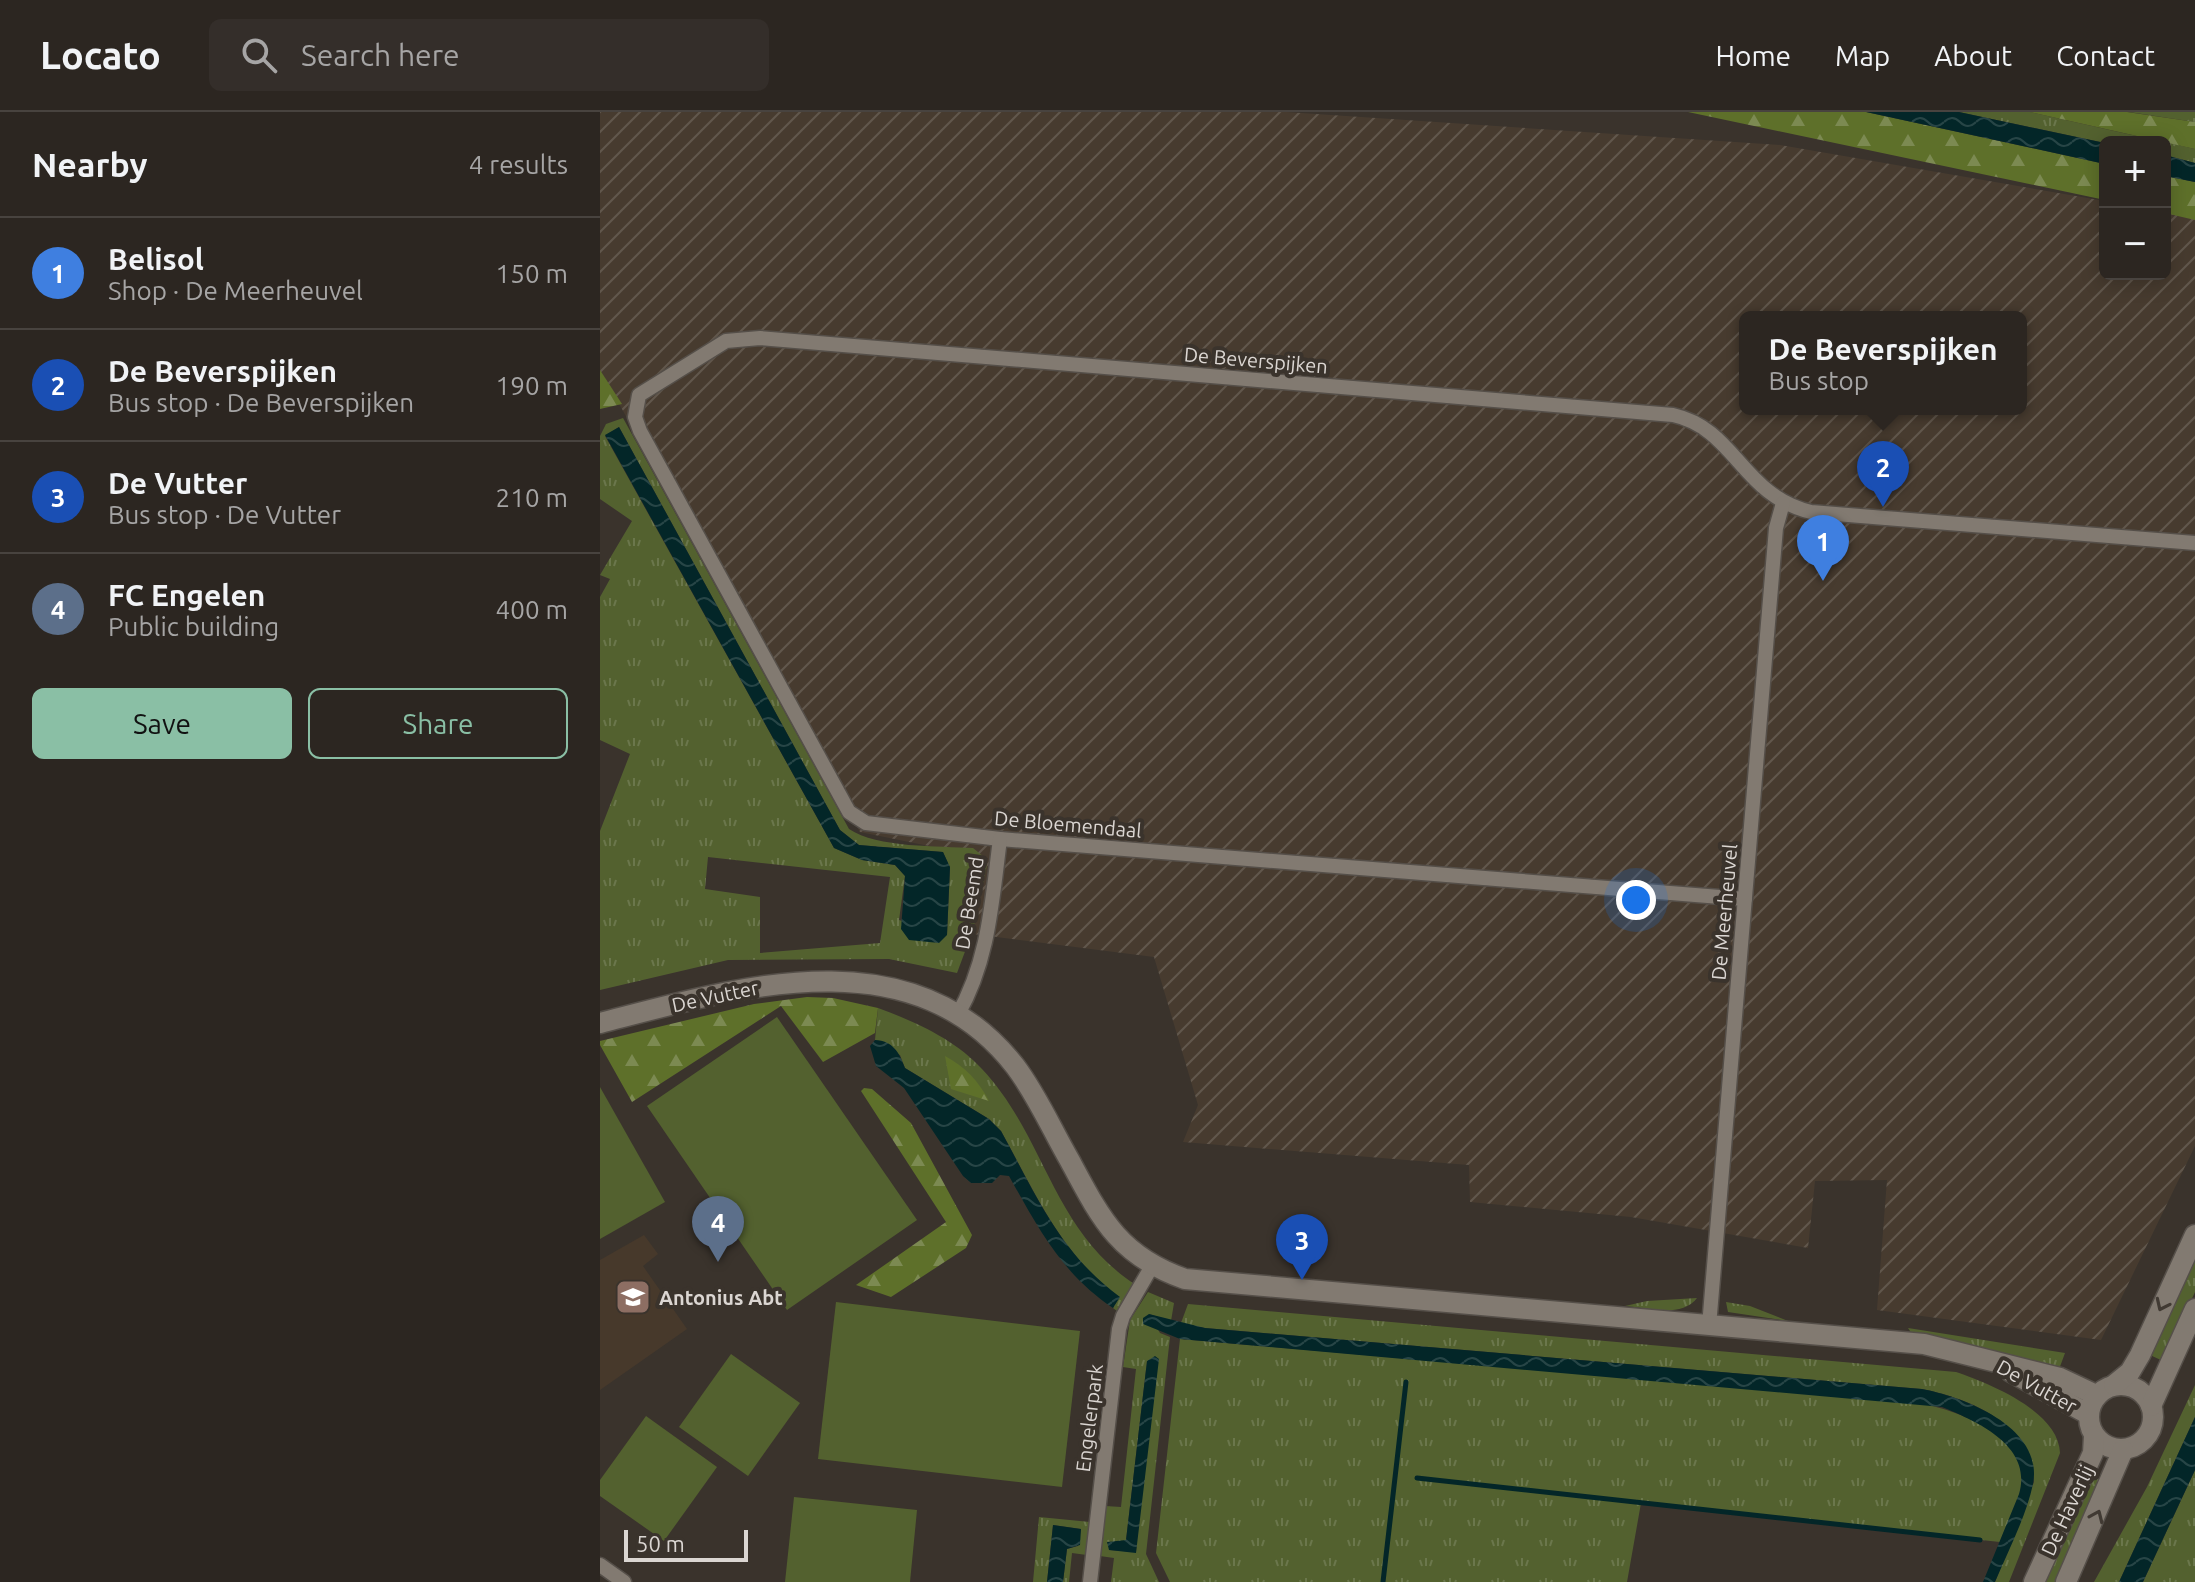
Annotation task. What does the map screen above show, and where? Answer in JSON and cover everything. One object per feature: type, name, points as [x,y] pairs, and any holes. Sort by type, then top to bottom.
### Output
[{"type":"street","name":"De Beverspijken","points":[[635,406],[649,387],[726,341],[760,338],[1673,415],[1695,420],[1711,432],[1759,486],[1783,503],[1811,512],[2195,543]]},
{"type":"street","name":"De Bloemendaal","points":[[635,406],[640,431],[849,812],[866,823],[1000,839],[1745,899]]},
{"type":"street","name":"De Meerheuvel","points":[[1709,1326],[1776,528],[1783,503]]},
{"type":"street","name":"De Beemd","points":[[957,1016],[969,996],[987,940],[1000,839]]},
{"type":"street","name":"De Vutter","points":[[600,1023],[750,987],[836,979],[897,990],[957,1016],[989,1040],[1014,1066],[1098,1214],[1123,1245],[1152,1266],[1205,1283],[1924,1344],[1987,1358],[2099,1398]]},
{"type":"street","points":[[2195,1235],[2130,1372],[2099,1398],[2094,1436],[2112,1449],[2133,1447],[2148,1435],[2152,1426],[2151,1406],[2195,1309]]},
{"type":"street","name":"Engelerpark","points":[[1090,1582],[1119,1329],[1123,1316],[1152,1266]]},
{"type":"street","points":[[2099,1398],[2136,1389],[2151,1406]]},
{"type":"street","name":"De Haverlij","points":[[2034,1582],[2093,1453],[2094,1436]]},
{"type":"street","name":"De Haverlij","points":[[2066,1582],[2123,1450]]},
{"type":"street","points":[[600,1565],[624,1582]]},
{"type":"shaded area","points":[[600,112],[1286,112],[1780,145],[2099,200],[2099,280],[2171,280],[2171,212],[2195,216],[2195,1146],[2101,1340],[1877,1310],[1887,1180],[1815,1181],[1808,1248],[1631,1217],[1470,1202],[1469,1165],[1183,1142],[1198,1105],[1154,957],[965,933],[988,858],[860,832],[600,370]]},
{"type":"shaded area","name":"Antonius Abt","points":[[644,1235],[658,1254],[643,1266],[687,1329],[600,1390],[600,1260]]},
{"type":"green space","points":[[1688,112],[1866,112],[2099,163],[2099,199]]},
{"type":"green space","points":[[1959,112],[2030,112],[2136,136],[2099,136],[2099,142]]},
{"type":"green space","points":[[2030,112],[2127,112],[2195,122],[2195,149],[2171,144],[2171,136],[2137,136]]},
{"type":"green space","points":[[2129,112],[2195,112],[2195,122]]},
{"type":"green space","points":[[2171,143],[2195,149],[2195,163],[2171,157]]},
{"type":"green space","points":[[2171,177],[2195,182],[2195,220],[2171,214]]},
{"type":"green space","points":[[600,370],[622,404],[600,409]]},
{"type":"green space","points":[[623,418],[849,829],[875,840],[892,843],[973,848],[984,857],[987,865],[973,930],[957,973],[889,959],[728,960],[600,990],[600,831],[630,754],[600,740],[600,597],[610,579],[600,575],[632,521],[600,499],[600,436],[606,424]],"holes":[[[619,427],[840,830],[859,845],[943,852],[950,868],[947,935],[899,920],[905,876],[895,865],[862,860],[834,848],[605,436]],[[708,857],[890,877],[880,943],[760,953],[760,897],[705,889]]]},
{"type":"green space","points":[[807,997],[833,998],[878,1008],[875,1033],[823,1062],[781,1006],[632,1102],[600,1045],[600,1041],[754,1004]]},
{"type":"green space","points":[[878,1008],[920,1025],[960,1049],[1004,1096],[1067,1211],[1108,1263],[1136,1285],[1117,1311],[1113,1308],[1119,1297],[1098,1280],[1065,1242],[1038,1200],[1001,1131],[989,1119],[905,1068],[900,1055],[875,1040]]},
{"type":"green space","points":[[777,1017],[917,1220],[787,1310],[647,1106]]},
{"type":"green space","points":[[945,1056],[970,1075],[989,1101],[951,1089]]},
{"type":"green space","points":[[600,1087],[665,1202],[600,1239]]},
{"type":"green space","points":[[864,1088],[872,1089],[911,1123],[972,1235],[966,1248],[891,1297],[856,1285],[946,1222],[861,1091]]},
{"type":"green space","points":[[2195,1257],[2195,1292],[2163,1361],[2150,1355]]},
{"type":"green space","points":[[1148,1292],[1174,1303],[1171,1321],[1149,1314],[1160,1333],[1170,1337],[1146,1554],[1159,1582],[1111,1582],[1114,1558],[1100,1556],[1105,1506],[1121,1507],[1136,1369],[1123,1367],[1130,1320]],"holes":[[[1147,1361],[1136,1552],[1109,1550],[1126,1540]]]},
{"type":"green space","points":[[1697,1298],[1691,1304],[1674,1310],[1625,1306],[1647,1301]]},
{"type":"green space","points":[[836,1302],[1080,1331],[1062,1487],[818,1459]]},
{"type":"green space","points":[[1726,1302],[1750,1306],[1788,1321],[1728,1312]]},
{"type":"green space","points":[[1188,1304],[1956,1372],[2003,1391],[2035,1412],[2057,1438],[2060,1453],[2009,1582],[1995,1582],[2034,1482],[2030,1462],[2022,1444],[1996,1418],[1941,1393],[1205,1328],[1181,1323]]},
{"type":"green space","points":[[1908,1328],[2065,1353],[2058,1372],[1961,1342],[1912,1334]]},
{"type":"green space","points":[[1180,1339],[1919,1403],[1967,1418],[1998,1436],[2011,1448],[2019,1462],[2022,1486],[2000,1542],[1641,1503],[1627,1582],[1170,1582],[1156,1553]]},
{"type":"green space","points":[[731,1354],[800,1403],[748,1476],[679,1427]]},
{"type":"green space","points":[[2195,1385],[2195,1417],[2119,1582],[2094,1582],[2147,1487]]},
{"type":"green space","points":[[646,1416],[717,1467],[664,1541],[600,1496],[600,1480]]},
{"type":"green space","points":[[2195,1470],[2195,1582],[2143,1582]]},
{"type":"green space","points":[[2092,1476],[2104,1482],[2056,1582],[2041,1582]]},
{"type":"green space","points":[[794,1497],[917,1510],[910,1582],[785,1582]]},
{"type":"green space","points":[[1039,1517],[1090,1522],[1087,1555],[1072,1553],[1069,1582],[1063,1582],[1067,1549],[1078,1546],[1081,1529],[1053,1525],[1047,1582],[1033,1582]]},
{"type":"water","points":[[1866,112],[1959,112],[2099,142],[2099,163]]},
{"type":"water","points":[[2171,157],[2195,163],[2195,182],[2171,177]]},
{"type":"water","points":[[619,427],[840,830],[859,845],[943,852],[950,867],[947,935],[939,943],[909,940],[901,929],[905,876],[895,865],[862,860],[834,848],[605,435]]},
{"type":"water","points":[[875,1040],[891,1045],[905,1068],[989,1119],[1001,1131],[1038,1200],[1065,1242],[1099,1280],[1120,1297],[1113,1308],[1065,1265],[1041,1232],[1009,1176],[1000,1175],[992,1183],[971,1183],[963,1176],[904,1088],[876,1066],[870,1046]]},
{"type":"water","points":[[1149,1314],[1205,1328],[1922,1389],[1959,1399],[1997,1418],[2014,1431],[2026,1446],[2033,1464],[2033,1484],[1995,1582],[1983,1582],[2019,1494],[2021,1477],[2018,1462],[2010,1449],[1986,1428],[1942,1407],[1180,1339],[1143,1324],[1143,1318]]},
{"type":"water","points":[[1155,1356],[1159,1359],[1136,1553],[1109,1550],[1107,1542],[1126,1540],[1147,1361]]},
{"type":"water","points":[[2195,1417],[2195,1470],[2143,1582],[2119,1582]]},
{"type":"water","points":[[1053,1525],[1081,1529],[1080,1545],[1067,1549],[1063,1582],[1047,1582]]},
{"type":"waterway","points":[[1383,1582],[1406,1382]]},
{"type":"waterway","points":[[1417,1478],[1980,1540]]},
{"type":"place","name":"De Beverspijken","points":[[1883,507]]},
{"type":"place","name":"Belisol","points":[[1823,581]]},
{"type":"place","name":"FC Engelen","points":[[718,1262]]},
{"type":"place","name":"De Vutter","points":[[1302,1280]]},
{"type":"place","name":"Antonius Abt","points":[[633,1297]]}]
